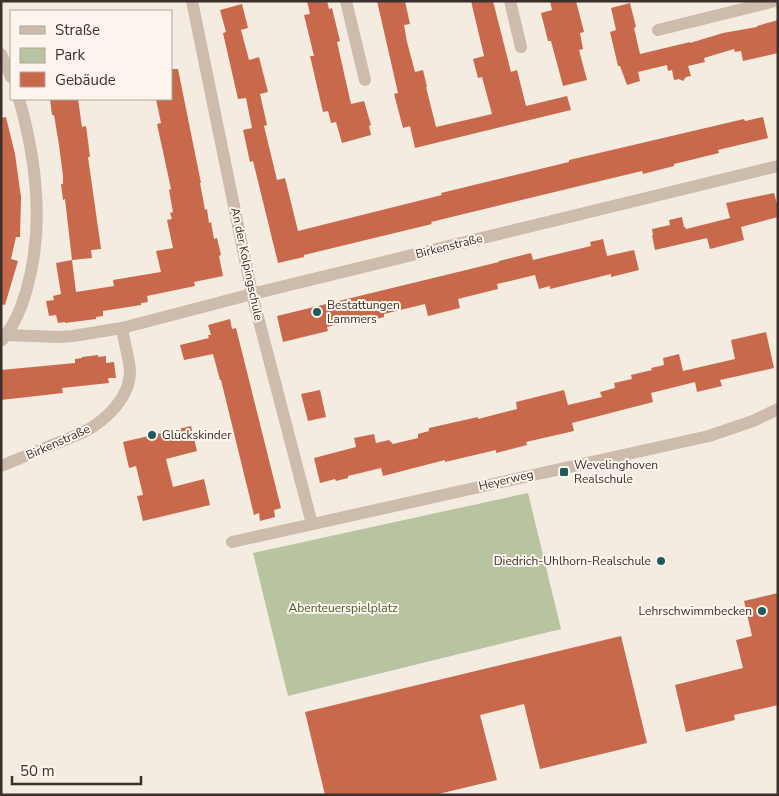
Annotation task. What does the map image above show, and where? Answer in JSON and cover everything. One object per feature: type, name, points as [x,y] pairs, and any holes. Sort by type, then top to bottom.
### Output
[{"type":"street","name":"An der Kolpingschule","points":[[192,1],[252,294],[312,524]]},
{"type":"street","points":[[346,1],[365,80]]},
{"type":"street","points":[[510,1],[521,46]]},
{"type":"street","points":[[658,30],[775,1]]},
{"type":"street","points":[[1,54],[10,75]]},
{"type":"street","points":[[4,338],[17,318],[28,286],[34,258],[38,223],[34,166],[27,129],[18,100]]},
{"type":"street","name":"Birkenstraße","points":[[4,338],[73,336],[122,328],[252,294],[778,166]]},
{"type":"street","name":"Birkenstraße","points":[[1,466],[84,432],[101,421],[112,410],[126,391],[129,378],[129,364],[122,328]]},
{"type":"street","name":"Heyerweg","points":[[232,542],[709,436],[778,410]]},
{"type":"green space","name":"Abenteuerspielplatz","points":[[528,493],[561,629],[288,696],[253,553]]},
{"type":"building","points":[[307,1],[327,1],[329,9],[332,8],[340,41],[337,42],[351,104],[364,101],[371,125],[369,126],[371,135],[342,143],[336,122],[331,123],[328,111],[323,112],[310,56],[314,56],[304,15],[310,14]]},
{"type":"building","points":[[377,1],[405,1],[410,24],[404,25],[407,42],[415,72],[423,70],[436,127],[492,114],[482,77],[478,78],[473,59],[484,56],[471,1],[493,1],[511,72],[517,70],[526,106],[567,96],[571,110],[415,148],[410,126],[403,128],[394,94],[398,93]]},
{"type":"building","points":[[550,1],[576,1],[584,32],[580,33],[583,49],[579,50],[587,80],[563,86],[541,13],[552,10]]},
{"type":"building","points":[[630,3],[640,54],[690,43],[723,33],[757,27],[778,20],[778,53],[743,61],[741,51],[735,52],[734,49],[704,58],[705,62],[688,66],[691,76],[686,77],[683,81],[679,79],[674,80],[672,70],[668,71],[667,65],[638,72],[640,81],[627,85],[620,66],[618,66],[610,32],[616,30],[611,8]]},
{"type":"building","points":[[242,4],[248,28],[241,30],[249,60],[259,57],[268,92],[260,94],[267,125],[264,126],[277,180],[285,178],[298,231],[442,195],[441,193],[569,162],[569,160],[744,119],[745,121],[763,117],[768,138],[718,150],[719,153],[643,174],[642,171],[431,222],[432,224],[278,263],[253,161],[250,162],[243,130],[252,128],[246,98],[238,99],[223,33],[226,32],[220,10]]},
{"type":"building","points":[[172,69],[178,69],[205,210],[207,209],[214,239],[217,238],[223,276],[194,282],[195,286],[147,296],[148,302],[141,303],[141,305],[103,311],[103,316],[96,317],[96,319],[58,323],[56,315],[49,316],[46,301],[54,300],[53,296],[61,294],[56,263],[72,260],[76,292],[114,286],[113,280],[161,272],[156,251],[173,248],[167,220],[172,219],[170,213],[173,212],[169,190],[171,189],[157,124],[161,123],[156,100],[172,100]]},
{"type":"building","points":[[50,100],[78,100],[82,127],[86,126],[90,157],[88,157],[101,249],[91,250],[92,258],[72,260],[65,199],[63,200],[61,184],[63,184],[63,176],[59,145],[54,115],[52,115]]},
{"type":"building","points":[[6,117],[15,154],[21,197],[20,237],[16,237],[11,259],[18,261],[5,305],[1,304],[1,118]]},
{"type":"building","points":[[774,193],[778,217],[741,227],[744,240],[710,249],[707,238],[655,250],[652,229],[670,225],[669,220],[682,217],[686,229],[730,218],[726,203]]},
{"type":"building","points":[[603,239],[607,256],[634,250],[639,270],[611,277],[611,274],[550,289],[550,286],[539,289],[535,275],[497,284],[498,289],[458,299],[460,308],[428,316],[425,304],[384,314],[384,317],[354,325],[353,320],[327,327],[328,331],[283,342],[277,316],[531,253],[533,260],[591,246],[590,242]]},
{"type":"building","points":[[230,319],[232,329],[236,328],[281,508],[274,510],[275,517],[260,521],[259,513],[254,515],[213,354],[184,360],[180,345],[209,338],[208,335],[211,335],[208,325]]},
{"type":"building","points":[[766,332],[774,368],[720,380],[722,386],[697,392],[695,382],[651,393],[653,402],[572,423],[574,431],[526,442],[527,445],[496,453],[496,450],[445,462],[445,460],[383,476],[381,468],[336,481],[335,479],[320,483],[314,458],[356,447],[354,438],[374,434],[376,443],[389,440],[393,444],[418,438],[418,434],[429,431],[429,428],[478,417],[478,419],[517,409],[516,402],[564,390],[568,405],[602,397],[600,392],[615,388],[614,383],[632,379],[631,375],[664,365],[663,358],[679,354],[683,371],[735,359],[731,340]]},
{"type":"building","points":[[98,355],[98,357],[106,356],[106,363],[114,362],[116,378],[108,378],[109,383],[62,388],[63,393],[1,400],[1,370],[75,363],[75,359]]},
{"type":"building","points":[[320,390],[326,417],[308,421],[301,394]]},
{"type":"building","points":[[191,426],[197,451],[166,459],[173,487],[204,479],[210,505],[143,521],[137,496],[143,495],[136,466],[129,468],[123,442]]},
{"type":"building","points":[[778,593],[778,705],[734,715],[735,720],[686,732],[675,685],[743,668],[736,640],[752,636],[744,601]]},
{"type":"building","points":[[621,636],[647,743],[540,769],[524,704],[480,715],[497,780],[434,795],[325,795],[305,712]]},
{"type":"place","name":"Bestattungen Lammers","points":[[317,312]]},
{"type":"place","name":"Glückskinder","points":[[152,435]]},
{"type":"place","name":"Wevelinghoven Realschule","points":[[564,472]]},
{"type":"place","name":"Diedrich-Uhlhorn-Realschule","points":[[661,561]]},
{"type":"place","name":"Lehrschwimmbecken","points":[[762,611]]}]
